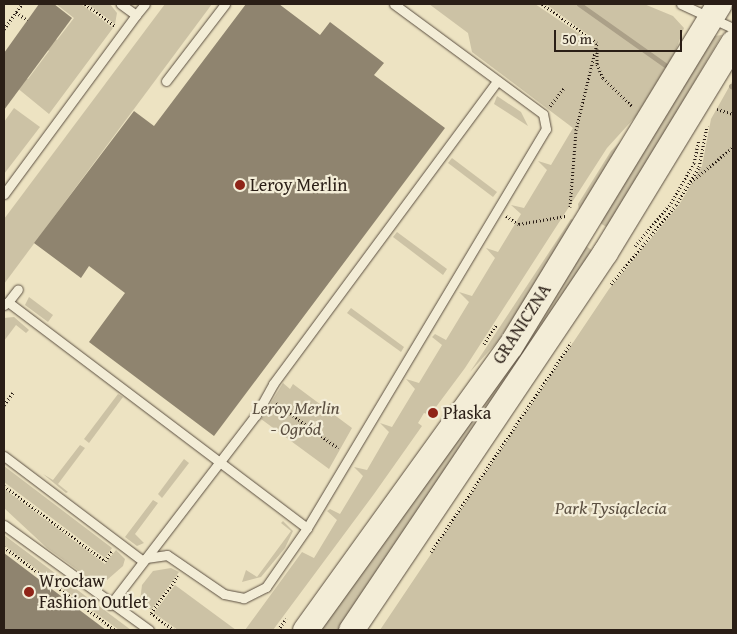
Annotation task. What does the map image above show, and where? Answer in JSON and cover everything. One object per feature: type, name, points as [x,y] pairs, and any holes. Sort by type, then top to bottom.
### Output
[{"type":"main road","name":"GRANICZNA","points":[[297,623],[510,346],[722,16]]},
{"type":"main road","name":"GRANICZNA","points":[[351,630],[605,252],[733,42]]},
{"type":"lane","points":[[121,4],[136,15]]},
{"type":"lane","points":[[4,194],[144,4]]},
{"type":"lane","points":[[166,81],[225,4]]},
{"type":"lane","points":[[144,560],[167,554],[224,594],[239,599],[252,596],[266,587],[307,528],[546,129],[543,114],[394,4]]},
{"type":"lane","points":[[681,4],[722,16]]},
{"type":"lane","points":[[110,605],[221,462],[266,396],[497,81]]},
{"type":"lane","points":[[18,289],[6,303],[307,528]]},
{"type":"lane","points":[[4,456],[144,560]]},
{"type":"lane","points":[[4,525],[110,605],[150,630]]},
{"type":"lane","points":[[130,619],[140,630]]},
{"type":"path","points":[[4,29],[22,4]]},
{"type":"path","points":[[542,4],[597,43]]},
{"type":"path","points":[[16,12],[27,20]]},
{"type":"path","points":[[597,43],[597,64],[603,78],[634,108]]},
{"type":"path","points":[[570,211],[576,130],[597,43]]},
{"type":"path","points":[[543,114],[565,87]]},
{"type":"path","points":[[607,288],[689,184],[699,167],[701,150],[714,108]]},
{"type":"path","points":[[689,184],[733,147]]},
{"type":"path","points":[[563,223],[575,203]]},
{"type":"path","points":[[498,211],[519,224],[568,216]]},
{"type":"path","points":[[478,352],[499,321]]},
{"type":"path","points":[[426,560],[577,334]]},
{"type":"path","points":[[4,406],[14,391]]},
{"type":"path","points":[[266,396],[338,448]]},
{"type":"path","points":[[4,486],[105,561],[119,542]]},
{"type":"path","points":[[4,548],[115,630]]},
{"type":"path","points":[[174,630],[151,613],[186,566]]},
{"type":"path","points":[[278,630],[297,623]]},
{"type":"green space","points":[[56,4],[81,4],[113,28],[49,114],[16,87],[24,77],[28,79],[49,51],[46,48],[54,38],[57,40],[74,18]]},
{"type":"green space","points":[[88,4],[110,4],[117,13],[115,24]]},
{"type":"green space","points":[[165,4],[212,4],[4,284],[4,219]]},
{"type":"green space","points":[[429,4],[535,4],[593,43],[594,39],[546,4],[644,4],[673,16],[684,28],[675,52],[637,115],[607,148],[465,368],[430,415],[424,413],[418,423],[422,426],[374,494],[273,630],[245,630],[302,552],[314,558],[337,520],[327,511],[330,509],[340,514],[363,476],[354,467],[367,470],[389,432],[380,423],[392,427],[415,389],[406,379],[419,383],[442,345],[432,337],[435,334],[446,340],[469,302],[459,292],[472,296],[495,258],[486,248],[498,252],[521,214],[511,205],[524,208],[547,170],[538,161],[551,165],[573,128],[472,52],[468,33]]},
{"type":"green space","points":[[722,35],[608,228],[600,223],[714,36]]},
{"type":"green space","name":"Park Tysiąclecia","points":[[733,80],[733,630],[380,630],[609,289],[679,205],[702,166],[711,119]]},
{"type":"green space","points":[[497,96],[521,112],[528,126],[494,104]]},
{"type":"green space","points":[[14,108],[40,127],[4,174],[4,122]]},
{"type":"green space","points":[[634,128],[579,210],[578,204],[611,151]]},
{"type":"green space","points":[[452,158],[497,192],[493,197],[448,163]]},
{"type":"green space","points":[[571,219],[576,221],[498,341],[470,372]]},
{"type":"green space","points":[[397,232],[447,269],[443,275],[393,237]]},
{"type":"green space","points":[[586,246],[593,251],[347,618],[338,630],[318,630],[525,340]]},
{"type":"green space","points":[[29,297],[53,315],[48,322],[25,305]]},
{"type":"green space","points":[[351,308],[404,347],[401,352],[347,313]]},
{"type":"green space","points":[[14,317],[29,330],[26,333],[16,325],[4,341],[4,318]]},
{"type":"green space","name":"Leroy Merlin - Ogród","points":[[283,383],[290,389],[293,384],[352,428],[329,469],[261,419]]},
{"type":"green space","points":[[118,394],[123,397],[89,443],[84,439]]},
{"type":"green space","points":[[80,445],[85,448],[58,484],[68,492],[66,493],[43,474],[53,480]]},
{"type":"green space","points":[[184,459],[189,463],[162,498],[158,494]]},
{"type":"green space","points":[[4,466],[112,548],[105,558],[4,482]]},
{"type":"green space","points":[[4,489],[105,564],[116,550],[125,559],[123,566],[107,580],[90,579],[47,548],[4,508]]},
{"type":"green space","points":[[153,500],[158,503],[135,534],[144,543],[137,546],[125,537]]},
{"type":"green space","points":[[283,521],[293,531],[285,548],[261,577],[242,582],[246,570],[257,577],[291,531],[281,523]]},
{"type":"green space","points":[[4,535],[131,630],[119,630],[4,545]]},
{"type":"green space","points":[[171,568],[179,572],[151,610],[140,601],[142,585],[153,571]]},
{"type":"green space","points":[[175,585],[236,630],[178,630],[154,613]]},
{"type":"building","points":[[39,4],[54,4],[72,18],[4,110],[4,53]]},
{"type":"building","name":"Leroy Merlin","points":[[246,4],[279,4],[320,35],[330,22],[384,63],[374,75],[445,128],[214,436],[89,342],[125,293],[89,266],[81,278],[34,243],[134,111],[154,126]]},
{"type":"building","name":"Wrocław Fashion Outlet","points":[[4,553],[106,630],[4,630]]},
{"type":"waterway","points":[[579,4],[665,65]]},
{"type":"place","name":"Leroy Merlin","points":[[240,185]]},
{"type":"place","name":"Płaska","points":[[433,413]]},
{"type":"place","name":"Wrocław Fashion Outlet","points":[[29,592]]}]
